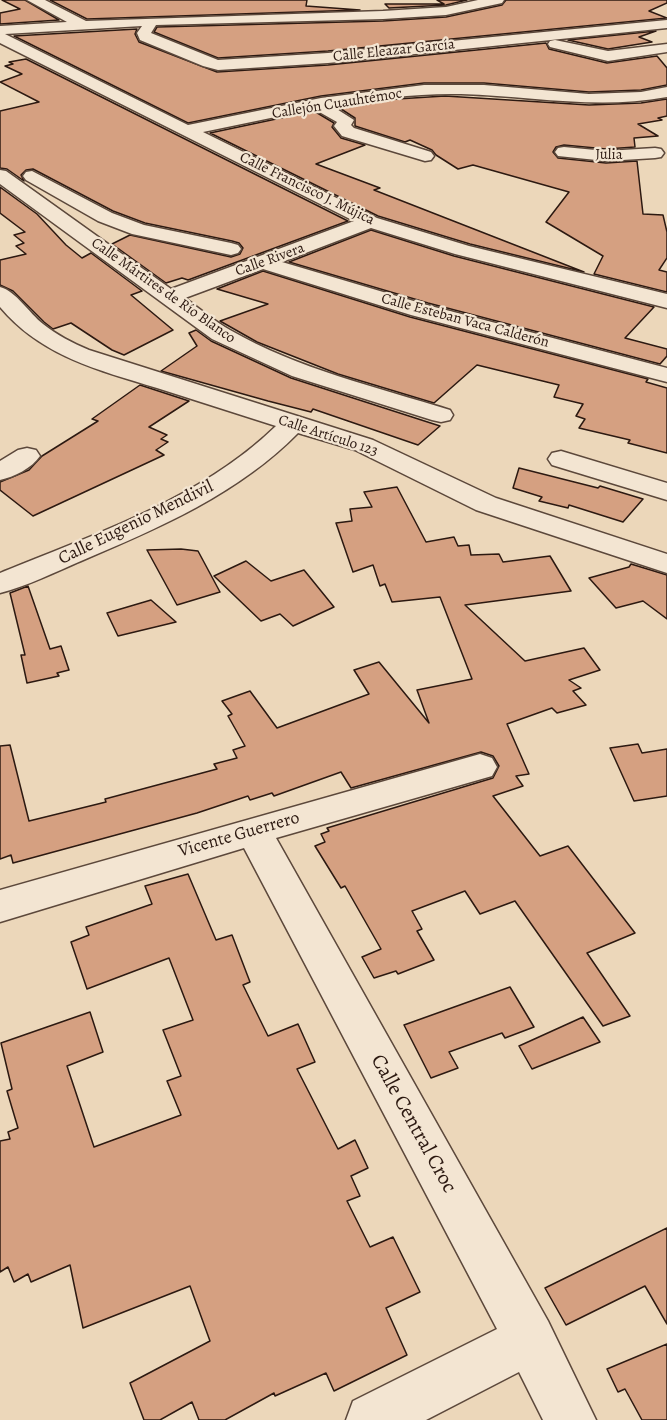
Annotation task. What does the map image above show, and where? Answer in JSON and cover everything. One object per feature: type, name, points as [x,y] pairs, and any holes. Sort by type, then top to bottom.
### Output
[{"type":"street","points":[[34,0],[83,24]]},
{"type":"street","points":[[0,30],[152,21],[420,13],[446,11],[497,0]]},
{"type":"street","name":"Calle Eleazar García","points":[[152,21],[144,33],[145,37],[218,65],[328,58],[667,24]]},
{"type":"street","name":"Calle Francisco J. Mújica","points":[[0,37],[370,222],[462,250],[667,301]]},
{"type":"street","points":[[530,38],[608,56],[667,48]]},
{"type":"street","name":"Callejón Cuauhtémoc","points":[[187,130],[370,96],[457,89],[574,100],[618,100],[667,92]]},
{"type":"street","points":[[319,105],[346,120],[342,126],[348,132],[424,156]]},
{"type":"street","name":"Julia","points":[[564,152],[606,156],[663,152]]},
{"type":"street","points":[[0,163],[20,169],[105,217],[139,230],[231,249]]},
{"type":"street","name":"Calle Mártires de Río Blanco","points":[[0,175],[220,334],[249,351],[280,364],[441,415]]},
{"type":"street","name":"Calle Rivera","points":[[169,297],[370,222]]},
{"type":"street","name":"Calle Esteban Vaca Calderón","points":[[264,263],[420,310],[667,375]]},
{"type":"street","name":"Calle Artículo 123","points":[[0,293],[23,321],[58,347],[97,362],[364,445],[515,516],[667,564]]},
{"type":"street","name":"Calle Eugenio Mendivil","points":[[0,584],[127,531],[213,488],[265,451],[292,424]]},
{"type":"street","points":[[0,444],[27,456],[0,472]]},
{"type":"street","points":[[561,459],[667,492]]},
{"type":"street","name":"Vicente Guerrero","points":[[0,906],[480,767]]},
{"type":"street","name":"Calle Central Croc","points":[[253,831],[530,1339],[570,1420]]},
{"type":"street","points":[[372,1420],[530,1339]]},
{"type":"building","points":[[2,0],[25,0],[59,20],[0,24],[0,13],[20,9]]},
{"type":"building","points":[[50,0],[307,0],[306,6],[360,10],[87,19]]},
{"type":"building","points":[[437,0],[467,0],[446,5],[389,8],[385,4],[444,4]]},
{"type":"building","points":[[506,0],[667,0],[667,3],[649,11],[667,18],[328,51],[218,58],[154,32],[157,27],[383,21],[446,17],[502,5]]},
{"type":"building","points":[[137,29],[135,34],[139,42],[217,72],[328,65],[546,43],[549,49],[607,63],[657,56],[667,68],[667,85],[641,90],[589,92],[484,83],[424,83],[321,96],[188,123],[14,36]]},
{"type":"building","points":[[656,31],[639,37],[652,42],[608,49],[568,40]]},
{"type":"building","points":[[26,59],[348,221],[188,280],[182,278],[166,283],[112,244],[130,235],[231,257],[240,254],[243,248],[239,243],[232,241],[145,223],[113,211],[33,169],[26,170],[21,175],[24,181],[7,169],[0,168],[0,111],[39,102],[0,82],[22,74],[5,66],[13,64],[9,62]]},
{"type":"building","points":[[445,96],[589,105],[641,103],[667,99],[667,116],[658,118],[662,120],[638,124],[658,136],[634,138],[635,147],[606,149],[564,145],[556,147],[553,152],[558,158],[606,163],[637,161],[643,214],[663,215],[667,232],[667,258],[659,270],[667,272],[667,292],[594,274],[603,256],[546,222],[569,192],[473,165],[458,169],[432,150],[410,140],[405,142],[355,126],[355,118],[338,107],[397,99]]},
{"type":"building","points":[[314,111],[334,123],[332,127],[341,138],[365,145],[316,164],[380,188],[374,190],[584,272],[470,244],[378,216],[210,133]]},
{"type":"building","points":[[0,187],[37,214],[66,245],[82,258],[91,253],[142,291],[131,295],[173,330],[124,355],[112,350],[71,323],[53,329],[44,322],[13,291],[0,285],[0,260],[26,254],[16,246],[24,243],[14,235],[25,232],[0,213]]},
{"type":"building","points":[[371,230],[454,256],[654,307],[625,338],[667,349],[667,356],[660,364],[428,303],[289,262]]},
{"type":"building","points":[[263,271],[410,317],[648,379],[646,382],[667,388],[667,453],[628,443],[630,440],[579,428],[585,419],[576,416],[583,404],[554,397],[559,385],[477,365],[434,403],[338,374],[257,342],[220,321],[268,304],[217,289]]},
{"type":"building","points":[[196,330],[211,341],[291,378],[440,426],[418,445],[313,409],[311,412],[161,371],[197,346],[189,333]]},
{"type":"building","points":[[140,385],[189,401],[149,427],[167,435],[161,439],[168,442],[156,450],[164,455],[33,516],[0,490],[0,482],[29,470],[42,456],[98,421],[92,419]]},
{"type":"building","points":[[519,468],[598,488],[600,486],[643,499],[623,522],[569,505],[568,508],[539,501],[542,497],[513,488]]},
{"type":"building","points":[[397,487],[426,542],[454,537],[458,546],[469,545],[471,555],[499,554],[503,562],[550,556],[571,591],[465,605],[525,661],[584,648],[600,670],[569,680],[581,688],[573,691],[586,705],[557,713],[552,708],[507,724],[529,774],[516,776],[523,786],[493,796],[540,856],[568,846],[635,933],[587,953],[630,1016],[603,1026],[515,901],[480,914],[465,891],[412,911],[422,929],[417,931],[434,960],[398,974],[396,971],[374,978],[362,957],[381,949],[345,886],[341,888],[315,846],[325,842],[321,834],[329,831],[327,828],[493,778],[499,766],[493,756],[481,752],[351,788],[341,772],[274,796],[272,793],[250,800],[248,796],[197,813],[13,863],[11,855],[0,859],[0,746],[10,745],[29,821],[106,802],[105,799],[217,769],[214,764],[237,758],[233,750],[245,746],[228,716],[232,714],[222,701],[250,691],[277,728],[369,694],[354,670],[379,662],[429,723],[417,690],[472,679],[440,597],[392,602],[385,584],[380,586],[373,565],[353,572],[336,523],[352,521],[350,509],[372,507],[364,492]]},
{"type":"building","points":[[147,550],[198,551],[220,592],[177,605]]},
{"type":"building","points":[[246,561],[271,581],[304,570],[334,607],[293,626],[280,614],[261,621],[214,576]]},
{"type":"building","points":[[631,564],[667,575],[667,619],[643,601],[616,608],[589,578],[629,567]]},
{"type":"building","points":[[28,586],[50,649],[61,646],[69,670],[57,673],[59,676],[27,683],[21,655],[25,655],[10,593]]},
{"type":"building","points":[[151,600],[176,622],[118,636],[107,613]]},
{"type":"building","points":[[638,744],[642,753],[667,749],[667,796],[634,801],[610,748]]},
{"type":"building","points":[[188,874],[216,940],[232,935],[250,982],[243,985],[268,1036],[298,1024],[315,1062],[297,1069],[338,1149],[355,1140],[368,1168],[351,1176],[360,1196],[347,1201],[370,1247],[393,1237],[420,1292],[386,1308],[407,1355],[334,1391],[326,1373],[275,1396],[274,1393],[225,1420],[199,1420],[192,1402],[160,1420],[144,1420],[130,1383],[210,1341],[190,1286],[83,1328],[70,1265],[31,1282],[28,1274],[14,1282],[8,1267],[0,1272],[0,1141],[10,1139],[8,1132],[18,1128],[7,1091],[12,1089],[1,1043],[90,1012],[103,1052],[67,1066],[94,1147],[181,1115],[167,1081],[181,1076],[163,1030],[193,1020],[169,958],[87,989],[71,942],[89,935],[86,927],[152,904],[145,886]]},
{"type":"building","points":[[510,987],[534,1027],[505,1038],[502,1033],[449,1052],[458,1068],[431,1078],[404,1025]]},
{"type":"building","points":[[583,1017],[600,1042],[532,1069],[519,1046]]},
{"type":"building","points":[[667,1228],[667,1324],[645,1286],[566,1325],[545,1288]]},
{"type":"building","points":[[667,1344],[667,1420],[642,1420],[625,1389],[618,1392],[607,1369]]}]
